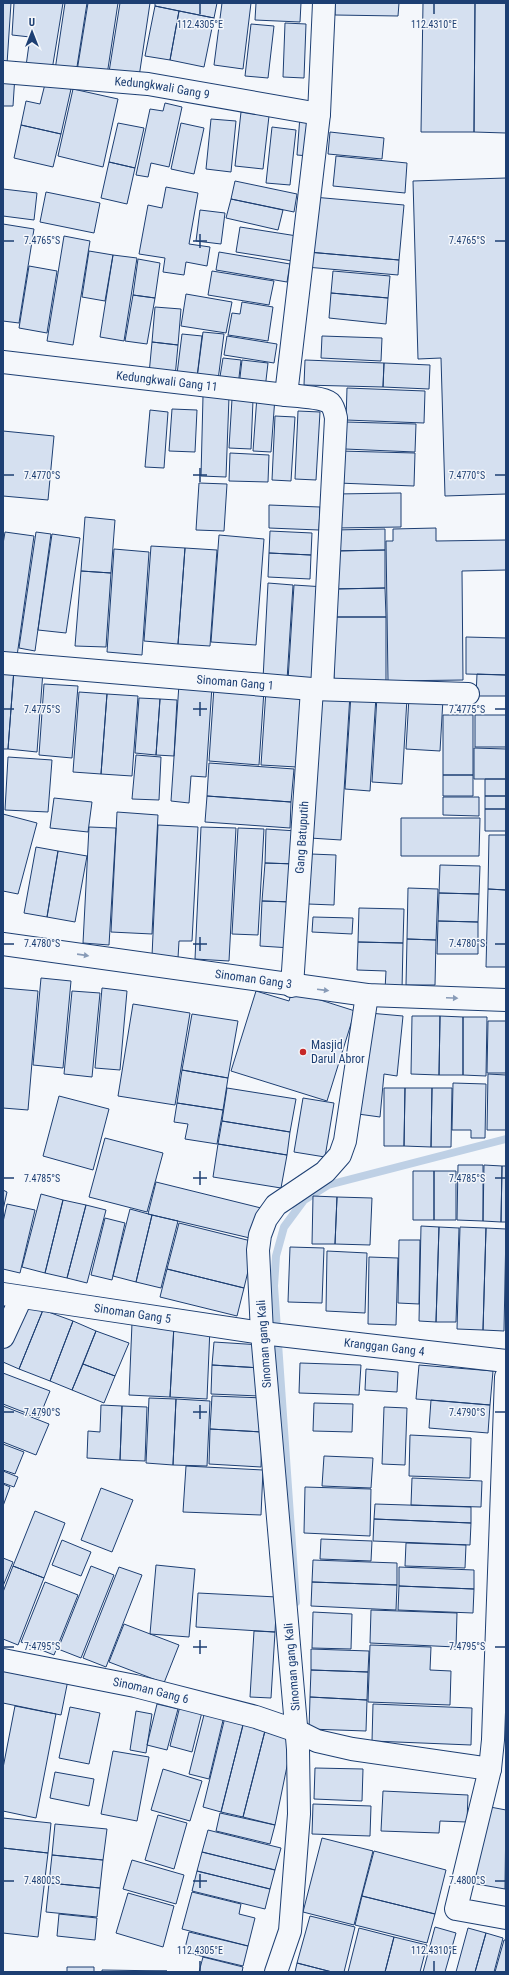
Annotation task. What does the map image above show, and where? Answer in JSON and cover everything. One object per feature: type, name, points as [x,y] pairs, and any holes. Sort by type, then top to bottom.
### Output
[{"type":"street","points":[[286,395],[319,114],[324,3]]},
{"type":"street","name":"Kedungkwali Gang 9","points":[[3,72],[148,84],[319,114]]},
{"type":"street","name":"Kedungkwali Gang 11","points":[[3,362],[286,395],[321,400],[330,403]]},
{"type":"street","name":"Gang Batuputih","points":[[292,986],[317,689],[336,418],[330,403]]},
{"type":"street","name":"Sinoman Gang 1","points":[[3,663],[317,689],[468,694]]},
{"type":"street","name":"Sinoman Gang 3","points":[[3,944],[292,986],[367,995],[506,1000]]},
{"type":"street","name":"Sinoman gang Kali","points":[[276,1972],[290,1931],[299,1814],[298,1731],[262,1333],[258,1250],[260,1235],[266,1219],[276,1205],[325,1172],[340,1155],[345,1141],[367,995]]},
{"type":"street","points":[[3,1337],[12,1296]]},
{"type":"street","name":"Sinoman Gang 5","points":[[12,1296],[262,1333]]},
{"type":"street","name":"Kranggan Gang 4","points":[[262,1333],[506,1361]]},
{"type":"street","points":[[506,1377],[493,1740],[490,1768],[456,1909],[506,1918]]},
{"type":"street","name":"Sinoman Gang 6","points":[[3,1660],[135,1686],[256,1717],[298,1731],[317,1741],[352,1749],[490,1768]]},
{"type":"building","points":[[3,3],[11,3],[7,64],[3,63]]},
{"type":"building","points":[[14,3],[63,3],[52,70],[26,66],[30,37],[12,35]]},
{"type":"building","points":[[65,3],[87,3],[76,73],[55,70]]},
{"type":"building","points":[[88,3],[118,3],[107,75],[77,71]]},
{"type":"building","points":[[120,3],[150,3],[139,77],[109,72]]},
{"type":"building","points":[[155,3],[217,3],[214,18],[155,6]]},
{"type":"building","points":[[222,3],[251,3],[243,69],[214,65]]},
{"type":"building","points":[[256,3],[301,3],[300,22],[255,20]]},
{"type":"building","points":[[335,3],[399,3],[398,16],[335,15]]},
{"type":"building","points":[[423,3],[475,3],[474,132],[421,132]]},
{"type":"building","points":[[475,3],[506,3],[506,133],[474,132]]},
{"type":"building","points":[[155,6],[179,11],[170,60],[145,56]]},
{"type":"building","points":[[179,11],[214,18],[204,67],[170,60]]},
{"type":"building","points":[[285,23],[306,24],[304,78],[283,77]]},
{"type":"building","points":[[251,24],[274,26],[268,78],[245,76]]},
{"type":"building","points":[[3,74],[15,75],[13,106],[3,106]]},
{"type":"building","points":[[45,84],[71,89],[61,134],[21,125],[26,101],[40,104]]},
{"type":"building","points":[[73,89],[118,99],[103,167],[58,156]]},
{"type":"building","points":[[165,103],[182,107],[169,167],[151,163],[148,177],[136,175],[150,109],[163,111]]},
{"type":"building","points":[[241,112],[269,116],[263,169],[235,166]]},
{"type":"building","points":[[300,116],[313,118],[309,156],[297,155]]},
{"type":"building","points":[[211,119],[236,121],[231,172],[206,169]]},
{"type":"building","points":[[118,123],[144,128],[135,168],[109,162]]},
{"type":"building","points":[[181,123],[204,128],[194,174],[171,169]]},
{"type":"building","points":[[21,125],[61,134],[53,167],[14,158]]},
{"type":"building","points":[[272,127],[296,130],[290,185],[266,183]]},
{"type":"building","points":[[330,132],[384,138],[382,159],[328,154]]},
{"type":"building","points":[[336,156],[407,163],[405,193],[333,186]]},
{"type":"building","points":[[109,162],[135,168],[127,204],[101,198]]},
{"type":"building","points":[[506,178],[506,494],[445,496],[441,358],[418,359],[413,181]]},
{"type":"building","points":[[235,181],[297,194],[294,212],[231,199]]},
{"type":"building","points":[[166,187],[198,193],[189,244],[210,247],[207,266],[186,262],[184,275],[163,272],[165,258],[139,254],[148,205],[162,208]]},
{"type":"building","points":[[3,189],[37,193],[34,220],[3,216]]},
{"type":"building","points":[[46,192],[100,203],[94,233],[40,222]]},
{"type":"building","points":[[313,197],[404,205],[399,260],[308,252]]},
{"type":"building","points":[[231,199],[283,210],[278,230],[226,218]]},
{"type":"building","points":[[200,210],[225,213],[221,244],[196,241]]},
{"type":"building","points":[[3,224],[34,229],[19,323],[3,321]]},
{"type":"building","points":[[240,227],[297,236],[293,261],[236,252]]},
{"type":"building","points":[[64,236],[90,241],[73,345],[47,341]]},
{"type":"building","points":[[89,251],[113,255],[105,301],[82,297]]},
{"type":"building","points":[[219,252],[290,264],[287,282],[216,270]]},
{"type":"building","points":[[308,252],[399,260],[398,275],[306,267]]},
{"type":"building","points":[[113,255],[137,258],[124,341],[100,337]]},
{"type":"building","points":[[138,259],[160,263],[155,298],[133,295]]},
{"type":"building","points":[[29,266],[57,271],[47,333],[19,328]]},
{"type":"building","points":[[212,271],[274,281],[269,305],[208,295]]},
{"type":"building","points":[[333,271],[390,276],[388,298],[331,293]]},
{"type":"building","points":[[331,293],[388,298],[386,324],[329,318]]},
{"type":"building","points":[[186,294],[232,302],[226,333],[181,326]]},
{"type":"building","points":[[133,295],[155,298],[147,344],[125,341]]},
{"type":"building","points":[[242,302],[273,307],[268,341],[228,335],[232,313],[240,314]]},
{"type":"building","points":[[155,307],[181,309],[178,345],[152,342]]},
{"type":"building","points":[[203,332],[224,334],[218,380],[197,378]]},
{"type":"building","points":[[182,334],[202,336],[197,377],[177,374]]},
{"type":"building","points":[[227,336],[277,344],[274,363],[224,355]]},
{"type":"building","points":[[322,336],[382,338],[381,361],[321,358]]},
{"type":"building","points":[[152,342],[178,345],[175,377],[149,374]]},
{"type":"building","points":[[223,358],[241,360],[238,386],[219,383]]},
{"type":"building","points":[[242,360],[268,363],[265,389],[239,386]]},
{"type":"building","points":[[305,360],[384,363],[383,387],[304,385]]},
{"type":"building","points":[[384,363],[430,365],[429,389],[383,387]]},
{"type":"building","points":[[347,388],[425,391],[424,423],[346,420]]},
{"type":"building","points":[[203,396],[229,397],[226,477],[201,476]]},
{"type":"building","points":[[257,396],[275,397],[271,452],[253,451]]},
{"type":"building","points":[[232,399],[253,400],[251,449],[229,448]]},
{"type":"building","points":[[172,409],[197,410],[195,452],[169,451]]},
{"type":"building","points":[[150,410],[168,412],[164,468],[145,467]]},
{"type":"building","points":[[298,411],[320,412],[316,480],[295,479]]},
{"type":"building","points":[[275,416],[295,417],[291,481],[272,480]]},
{"type":"building","points":[[346,422],[416,424],[415,452],[345,449]]},
{"type":"building","points":[[3,431],[54,436],[48,500],[3,496]]},
{"type":"building","points":[[340,451],[415,453],[414,486],[338,483]]},
{"type":"building","points":[[230,453],[269,455],[268,482],[229,481]]},
{"type":"building","points":[[199,483],[227,484],[224,531],[196,530]]},
{"type":"building","points":[[401,493],[401,527],[336,528],[336,494]]},
{"type":"building","points":[[269,505],[320,507],[319,530],[269,528]]},
{"type":"building","points":[[85,517],[115,520],[111,573],[81,571]]},
{"type":"building","points":[[436,528],[436,541],[506,540],[506,570],[462,571],[463,680],[388,681],[386,541],[393,541],[393,529]]},
{"type":"building","points":[[385,529],[385,550],[333,551],[333,530]]},
{"type":"building","points":[[270,531],[312,533],[311,555],[269,553]]},
{"type":"building","points":[[5,532],[34,536],[17,656],[3,654],[3,544]]},
{"type":"building","points":[[36,532],[51,534],[35,651],[19,648]]},
{"type":"building","points":[[52,534],[80,538],[66,633],[38,630]]},
{"type":"building","points":[[219,535],[264,539],[256,645],[211,642]]},
{"type":"building","points":[[151,546],[185,548],[178,644],[144,641]]},
{"type":"building","points":[[185,548],[217,550],[210,646],[178,644]]},
{"type":"building","points":[[114,549],[149,552],[142,655],[107,652]]},
{"type":"building","points":[[385,550],[385,588],[333,589],[333,551]]},
{"type":"building","points":[[269,553],[311,555],[310,579],[268,577]]},
{"type":"building","points":[[81,571],[111,573],[106,647],[75,646]]},
{"type":"building","points":[[268,583],[293,585],[287,680],[263,679]]},
{"type":"building","points":[[294,585],[325,587],[319,683],[288,680]]},
{"type":"building","points":[[385,588],[386,617],[333,617],[333,589]]},
{"type":"building","points":[[333,617],[386,617],[386,681],[334,681]]},
{"type":"building","points":[[466,637],[506,638],[506,675],[466,674]]},
{"type":"building","points":[[3,668],[14,669],[8,749],[3,749]]},
{"type":"building","points":[[14,669],[43,671],[37,752],[8,749]]},
{"type":"building","points":[[477,674],[506,675],[506,696],[476,696]]},
{"type":"building","points":[[44,684],[78,686],[72,758],[39,755]]},
{"type":"building","points":[[179,684],[212,686],[206,777],[191,776],[189,803],[171,801]]},
{"type":"building","points":[[214,687],[264,690],[259,765],[209,761]]},
{"type":"building","points":[[266,690],[302,692],[297,767],[261,765]]},
{"type":"building","points":[[79,692],[107,694],[101,774],[73,772]]},
{"type":"building","points":[[318,692],[350,694],[341,840],[310,838]]},
{"type":"building","points":[[107,694],[138,696],[132,776],[101,774]]},
{"type":"building","points":[[351,694],[376,696],[370,791],[345,789]]},
{"type":"building","points":[[377,696],[407,698],[402,784],[372,782]]},
{"type":"building","points":[[409,697],[443,699],[440,751],[406,749]]},
{"type":"building","points":[[139,698],[160,699],[156,755],[135,753]]},
{"type":"building","points":[[160,699],[177,700],[174,756],[156,755]]},
{"type":"building","points":[[443,715],[473,715],[473,775],[443,775]]},
{"type":"building","points":[[475,715],[506,715],[506,747],[475,747]]},
{"type":"building","points":[[474,748],[506,749],[506,779],[474,779]]},
{"type":"building","points":[[136,755],[161,757],[159,800],[132,799]]},
{"type":"building","points":[[8,757],[52,760],[48,812],[5,810]]},
{"type":"building","points":[[209,763],[294,769],[291,802],[207,796]]},
{"type":"building","points":[[443,775],[473,775],[473,796],[443,796]]},
{"type":"building","points":[[485,779],[506,779],[506,796],[485,796]]},
{"type":"building","points":[[207,796],[291,802],[290,828],[205,822]]},
{"type":"building","points":[[485,796],[506,796],[506,809],[485,809]]},
{"type":"building","points":[[443,797],[479,797],[479,816],[443,815]]},
{"type":"building","points":[[54,798],[92,802],[88,832],[50,828]]},
{"type":"building","points":[[485,809],[506,809],[506,831],[485,831]]},
{"type":"building","points":[[117,812],[158,815],[152,934],[111,932]]},
{"type":"building","points":[[3,814],[37,823],[18,894],[3,891]]},
{"type":"building","points":[[401,818],[480,818],[479,856],[401,856]]},
{"type":"building","points":[[158,825],[198,827],[192,941],[179,941],[178,958],[152,956]]},
{"type":"building","points":[[89,827],[116,828],[109,945],[83,943]]},
{"type":"building","points":[[201,827],[236,828],[229,961],[195,959]]},
{"type":"building","points":[[238,828],[264,829],[258,935],[232,934]]},
{"type":"building","points":[[266,829],[297,831],[296,864],[265,863]]},
{"type":"building","points":[[489,835],[506,835],[506,890],[488,889]]},
{"type":"building","points":[[36,847],[58,851],[47,917],[24,913]]},
{"type":"building","points":[[58,851],[87,856],[75,922],[47,917]]},
{"type":"building","points":[[311,854],[336,855],[334,905],[308,904]]},
{"type":"building","points":[[265,863],[296,864],[293,902],[262,901]]},
{"type":"building","points":[[440,865],[480,866],[479,894],[439,893]]},
{"type":"building","points":[[408,888],[438,889],[436,940],[407,939]]},
{"type":"building","points":[[488,889],[506,890],[506,967],[486,967]]},
{"type":"building","points":[[439,893],[479,894],[478,922],[438,921]]},
{"type":"building","points":[[262,901],[293,902],[291,948],[260,946]]},
{"type":"building","points":[[359,908],[404,909],[403,943],[358,942]]},
{"type":"building","points":[[313,917],[353,918],[352,934],[312,932]]},
{"type":"building","points":[[438,921],[478,922],[478,954],[437,954]]},
{"type":"building","points":[[407,939],[436,940],[435,985],[406,985]]},
{"type":"building","points":[[358,942],[403,943],[402,990],[385,990],[386,971],[357,970]]},
{"type":"building","points":[[41,978],[71,981],[63,1068],[33,1065]]},
{"type":"building","points":[[3,988],[38,991],[28,1110],[3,1108]]},
{"type":"building","points":[[102,988],[127,991],[120,1070],[95,1068]]},
{"type":"building","points":[[72,991],[100,993],[92,1077],[64,1074]]},
{"type":"building","points":[[256,991],[289,1001],[292,991],[355,1011],[327,1101],[231,1071]]},
{"type":"building","points":[[133,1004],[190,1013],[175,1105],[118,1096]]},
{"type":"building","points":[[369,1013],[403,1016],[397,1076],[384,1074],[380,1117],[358,1114]]},
{"type":"building","points":[[192,1014],[238,1021],[228,1078],[182,1070]]},
{"type":"building","points":[[412,1016],[440,1016],[439,1075],[411,1074]]},
{"type":"building","points":[[440,1016],[463,1017],[463,1075],[439,1075]]},
{"type":"building","points":[[463,1017],[487,1017],[486,1076],[463,1075]]},
{"type":"building","points":[[488,1021],[506,1021],[506,1073],[487,1073]]},
{"type":"building","points":[[182,1070],[228,1078],[223,1110],[177,1103]]},
{"type":"building","points":[[488,1074],[506,1075],[506,1130],[487,1130]]},
{"type":"building","points":[[453,1083],[486,1084],[485,1138],[471,1138],[471,1130],[452,1130]]},
{"type":"building","points":[[227,1088],[296,1099],[290,1132],[222,1121]]},
{"type":"building","points":[[384,1088],[405,1088],[404,1146],[384,1146]]},
{"type":"building","points":[[405,1088],[432,1088],[431,1147],[404,1146]]},
{"type":"building","points":[[432,1088],[452,1088],[451,1147],[431,1147]]},
{"type":"building","points":[[59,1096],[109,1109],[93,1170],[43,1156]]},
{"type":"building","points":[[303,1098],[334,1103],[325,1157],[294,1152]]},
{"type":"building","points":[[177,1103],[223,1110],[217,1144],[185,1139],[188,1124],[174,1122]]},
{"type":"building","points":[[222,1121],[290,1132],[287,1155],[218,1144]]},
{"type":"building","points":[[105,1138],[163,1153],[147,1212],[89,1197]]},
{"type":"building","points":[[218,1144],[287,1155],[281,1188],[213,1177]]},
{"type":"building","points":[[458,1165],[483,1165],[483,1221],[457,1220]]},
{"type":"building","points":[[484,1165],[502,1166],[501,1222],[483,1221]]},
{"type":"building","points":[[502,1166],[506,1166],[506,1222],[501,1222]]},
{"type":"building","points":[[413,1171],[434,1171],[434,1220],[413,1220]]},
{"type":"building","points":[[434,1171],[456,1171],[456,1220],[434,1220]]},
{"type":"building","points":[[156,1182],[261,1208],[254,1239],[148,1214]]},
{"type":"building","points":[[3,1190],[7,1192],[3,1210]]},
{"type":"building","points":[[41,1194],[63,1200],[45,1273],[22,1267]]},
{"type":"building","points":[[313,1196],[337,1197],[335,1244],[312,1244]]},
{"type":"building","points":[[337,1197],[372,1198],[370,1245],[335,1244]]},
{"type":"building","points":[[63,1200],[86,1205],[67,1278],[45,1273]]},
{"type":"building","points":[[7,1204],[35,1210],[20,1273],[3,1269],[3,1222]]},
{"type":"building","points":[[86,1205],[106,1210],[87,1283],[67,1278]]},
{"type":"building","points":[[130,1209],[152,1215],[136,1282],[113,1276]]},
{"type":"building","points":[[152,1215],[178,1221],[161,1288],[136,1282]]},
{"type":"building","points":[[105,1218],[125,1223],[112,1280],[91,1275]]},
{"type":"building","points":[[179,1223],[255,1242],[244,1288],[167,1269]]},
{"type":"building","points":[[421,1226],[439,1227],[436,1322],[419,1321]]},
{"type":"building","points":[[439,1227],[459,1228],[456,1322],[436,1322]]},
{"type":"building","points":[[460,1227],[486,1228],[483,1330],[457,1329]]},
{"type":"building","points":[[486,1228],[506,1229],[504,1331],[483,1330]]},
{"type":"building","points":[[399,1240],[420,1240],[419,1304],[398,1303]]},
{"type":"building","points":[[290,1247],[324,1248],[322,1303],[288,1302]]},
{"type":"building","points":[[327,1251],[367,1253],[365,1313],[326,1311]]},
{"type":"building","points":[[369,1257],[398,1258],[396,1325],[368,1324]]},
{"type":"building","points":[[167,1269],[244,1288],[237,1316],[160,1297]]},
{"type":"building","points":[[21,1301],[43,1310],[19,1369],[3,1362],[3,1347]]},
{"type":"building","points":[[43,1310],[73,1321],[50,1381],[19,1369]]},
{"type":"building","points":[[73,1321],[96,1331],[72,1390],[50,1381]]},
{"type":"building","points":[[132,1323],[174,1325],[170,1397],[129,1395]]},
{"type":"building","points":[[174,1325],[210,1327],[207,1399],[170,1397]]},
{"type":"building","points":[[96,1331],[129,1343],[115,1376],[83,1364]]},
{"type":"building","points":[[214,1342],[261,1345],[261,1368],[212,1365]]},
{"type":"building","points":[[300,1363],[361,1365],[359,1395],[299,1393]]},
{"type":"building","points":[[83,1364],[115,1376],[104,1403],[72,1390]]},
{"type":"building","points":[[212,1365],[261,1368],[259,1396],[211,1394]]},
{"type":"building","points":[[419,1365],[493,1371],[490,1405],[416,1399]]},
{"type":"building","points":[[366,1369],[398,1372],[397,1392],[365,1390]]},
{"type":"building","points":[[3,1373],[50,1391],[39,1418],[3,1404]]},
{"type":"building","points":[[212,1396],[264,1398],[262,1432],[210,1429]]},
{"type":"building","points":[[149,1398],[176,1399],[173,1465],[146,1463]]},
{"type":"building","points":[[176,1399],[210,1401],[207,1466],[173,1465]]},
{"type":"building","points":[[431,1400],[490,1405],[488,1433],[429,1428]]},
{"type":"building","points":[[314,1403],[353,1404],[352,1432],[313,1431]]},
{"type":"building","points":[[101,1405],[122,1406],[120,1460],[87,1458],[88,1431],[100,1432]]},
{"type":"building","points":[[3,1406],[49,1424],[36,1455],[3,1442]]},
{"type":"building","points":[[122,1406],[147,1407],[145,1461],[120,1460]]},
{"type":"building","points":[[384,1407],[407,1408],[405,1465],[382,1464]]},
{"type":"building","points":[[210,1429],[262,1432],[261,1467],[209,1464]]},
{"type":"building","points":[[410,1435],[471,1438],[470,1478],[409,1476]]},
{"type":"building","points":[[3,1444],[24,1452],[15,1474],[3,1470]]},
{"type":"building","points":[[324,1456],[373,1458],[371,1488],[322,1486]]},
{"type":"building","points":[[186,1466],[263,1470],[261,1515],[183,1512]]},
{"type":"building","points":[[3,1471],[18,1477],[14,1487],[3,1483]]},
{"type":"building","points":[[412,1478],[482,1481],[481,1507],[411,1505]]},
{"type":"building","points":[[3,1484],[10,1487],[3,1506]]},
{"type":"building","points":[[305,1487],[371,1489],[370,1536],[304,1533]]},
{"type":"building","points":[[101,1488],[133,1500],[112,1552],[81,1540]]},
{"type":"building","points":[[375,1504],[471,1507],[471,1523],[374,1519]]},
{"type":"building","points":[[35,1511],[65,1523],[44,1578],[13,1566]]},
{"type":"building","points":[[374,1519],[471,1523],[470,1545],[373,1541]]},
{"type":"building","points":[[321,1539],[372,1541],[371,1561],[320,1559]]},
{"type":"building","points":[[62,1540],[91,1552],[81,1576],[52,1565]]},
{"type":"building","points":[[406,1543],[466,1545],[465,1568],[405,1566]]},
{"type":"building","points":[[3,1558],[13,1562],[3,1586]]},
{"type":"building","points":[[313,1560],[397,1563],[397,1585],[312,1582]]},
{"type":"building","points":[[156,1565],[195,1569],[189,1637],[150,1634]]},
{"type":"building","points":[[13,1566],[44,1578],[18,1645],[3,1639],[3,1592]]},
{"type":"building","points":[[91,1566],[114,1575],[81,1658],[58,1649]]},
{"type":"building","points":[[119,1567],[142,1575],[106,1667],[83,1658]]},
{"type":"building","points":[[399,1567],[474,1570],[474,1589],[399,1586]]},
{"type":"building","points":[[45,1582],[78,1595],[54,1655],[21,1642]]},
{"type":"building","points":[[312,1582],[397,1585],[396,1610],[311,1606]]},
{"type":"building","points":[[399,1586],[474,1589],[473,1613],[398,1610]]},
{"type":"building","points":[[198,1593],[277,1597],[275,1632],[196,1627]]},
{"type":"building","points":[[371,1610],[457,1613],[456,1647],[370,1643]]},
{"type":"building","points":[[313,1612],[352,1614],[351,1649],[312,1648]]},
{"type":"building","points":[[124,1624],[179,1645],[164,1683],[109,1662]]},
{"type":"building","points":[[254,1631],[275,1632],[271,1698],[250,1697]]},
{"type":"building","points":[[370,1645],[431,1647],[430,1670],[451,1671],[450,1705],[368,1702]]},
{"type":"building","points":[[311,1649],[369,1651],[368,1672],[311,1670]]},
{"type":"building","points":[[3,1662],[69,1675],[61,1715],[3,1703]]},
{"type":"building","points":[[311,1670],[368,1672],[367,1700],[310,1697]]},
{"type":"building","points":[[310,1697],[367,1700],[366,1731],[309,1729]]},
{"type":"building","points":[[181,1702],[203,1708],[192,1752],[170,1746]]},
{"type":"building","points":[[157,1704],[178,1709],[167,1750],[147,1745]]},
{"type":"building","points":[[373,1704],[472,1708],[471,1745],[372,1741]]},
{"type":"building","points":[[15,1706],[56,1714],[36,1818],[3,1811],[3,1768]]},
{"type":"building","points":[[70,1707],[100,1713],[89,1764],[59,1758]]},
{"type":"building","points":[[206,1707],[225,1712],[209,1779],[189,1774]]},
{"type":"building","points":[[136,1711],[152,1714],[146,1753],[130,1750]]},
{"type":"building","points":[[226,1713],[245,1717],[221,1812],[203,1807]]},
{"type":"building","points":[[245,1717],[267,1723],[243,1817],[221,1812]]},
{"type":"building","points":[[267,1723],[294,1732],[275,1825],[243,1817]]},
{"type":"building","points":[[113,1751],[149,1757],[137,1821],[101,1814]]},
{"type":"building","points":[[315,1768],[363,1769],[362,1801],[314,1799]]},
{"type":"building","points":[[163,1769],[202,1781],[190,1821],[151,1810]]},
{"type":"building","points":[[55,1772],[94,1779],[89,1806],[50,1798]]},
{"type":"building","points":[[383,1791],[468,1795],[467,1822],[440,1821],[439,1833],[381,1831]]},
{"type":"building","points":[[313,1804],[371,1806],[370,1836],[312,1834]]},
{"type":"building","points":[[485,1806],[506,1810],[505,1889],[471,1883]]},
{"type":"building","points":[[220,1813],[275,1825],[270,1844],[216,1831]]},
{"type":"building","points":[[158,1815],[187,1823],[174,1869],[145,1860]]},
{"type":"building","points":[[3,1818],[51,1823],[48,1853],[3,1848]]},
{"type":"building","points":[[55,1824],[107,1829],[103,1860],[52,1855]]},
{"type":"building","points":[[208,1830],[281,1848],[275,1870],[202,1852]]},
{"type":"building","points":[[322,1838],[373,1851],[354,1925],[303,1912]]},
{"type":"building","points":[[3,1848],[48,1853],[38,1937],[3,1933]]},
{"type":"building","points":[[374,1851],[446,1870],[435,1914],[362,1896]]},
{"type":"building","points":[[202,1852],[275,1870],[270,1889],[197,1871]]},
{"type":"building","points":[[52,1855],[103,1860],[100,1888],[49,1883]]},
{"type":"building","points":[[132,1860],[184,1875],[176,1904],[123,1889]]},
{"type":"building","points":[[197,1871],[270,1889],[265,1909],[192,1891]]},
{"type":"building","points":[[49,1883],[100,1888],[97,1917],[46,1912]]},
{"type":"building","points":[[192,1892],[241,1904],[239,1914],[255,1918],[248,1946],[182,1929]]},
{"type":"building","points":[[128,1893],[174,1906],[163,1947],[116,1933]]},
{"type":"building","points":[[362,1896],[435,1914],[427,1943],[355,1925]]},
{"type":"building","points":[[59,1914],[97,1918],[95,1940],[57,1936]]},
{"type":"building","points":[[310,1916],[355,1927],[344,1972],[332,1972],[297,1963]]},
{"type":"building","points":[[435,1927],[456,1933],[445,1972],[423,1972]]},
{"type":"building","points":[[359,1928],[394,1937],[385,1972],[348,1972]]},
{"type":"building","points":[[468,1928],[486,1933],[475,1972],[456,1972]]},
{"type":"building","points":[[189,1932],[248,1946],[243,1966],[184,1952]]},
{"type":"building","points":[[486,1933],[503,1938],[494,1972],[475,1972]]},
{"type":"building","points":[[394,1937],[427,1945],[420,1972],[385,1972]]},
{"type":"building","points":[[504,1940],[506,1940],[506,1972],[495,1972]]},
{"type":"building","points":[[203,1957],[243,1967],[242,1972],[199,1972]]},
{"type":"building","points":[[297,1963],[332,1972],[295,1972]]},
{"type":"building","points":[[67,1967],[94,1967],[94,1972],[67,1972]]},
{"type":"building","points":[[102,1970],[167,1971],[102,1972]]},
{"type":"waterway","points":[[296,1602],[274,1286],[276,1256],[284,1227],[304,1200],[328,1185],[506,1139]]},
{"type":"place","name":"Masjid Darul Abror","points":[[303,1052]]}]
